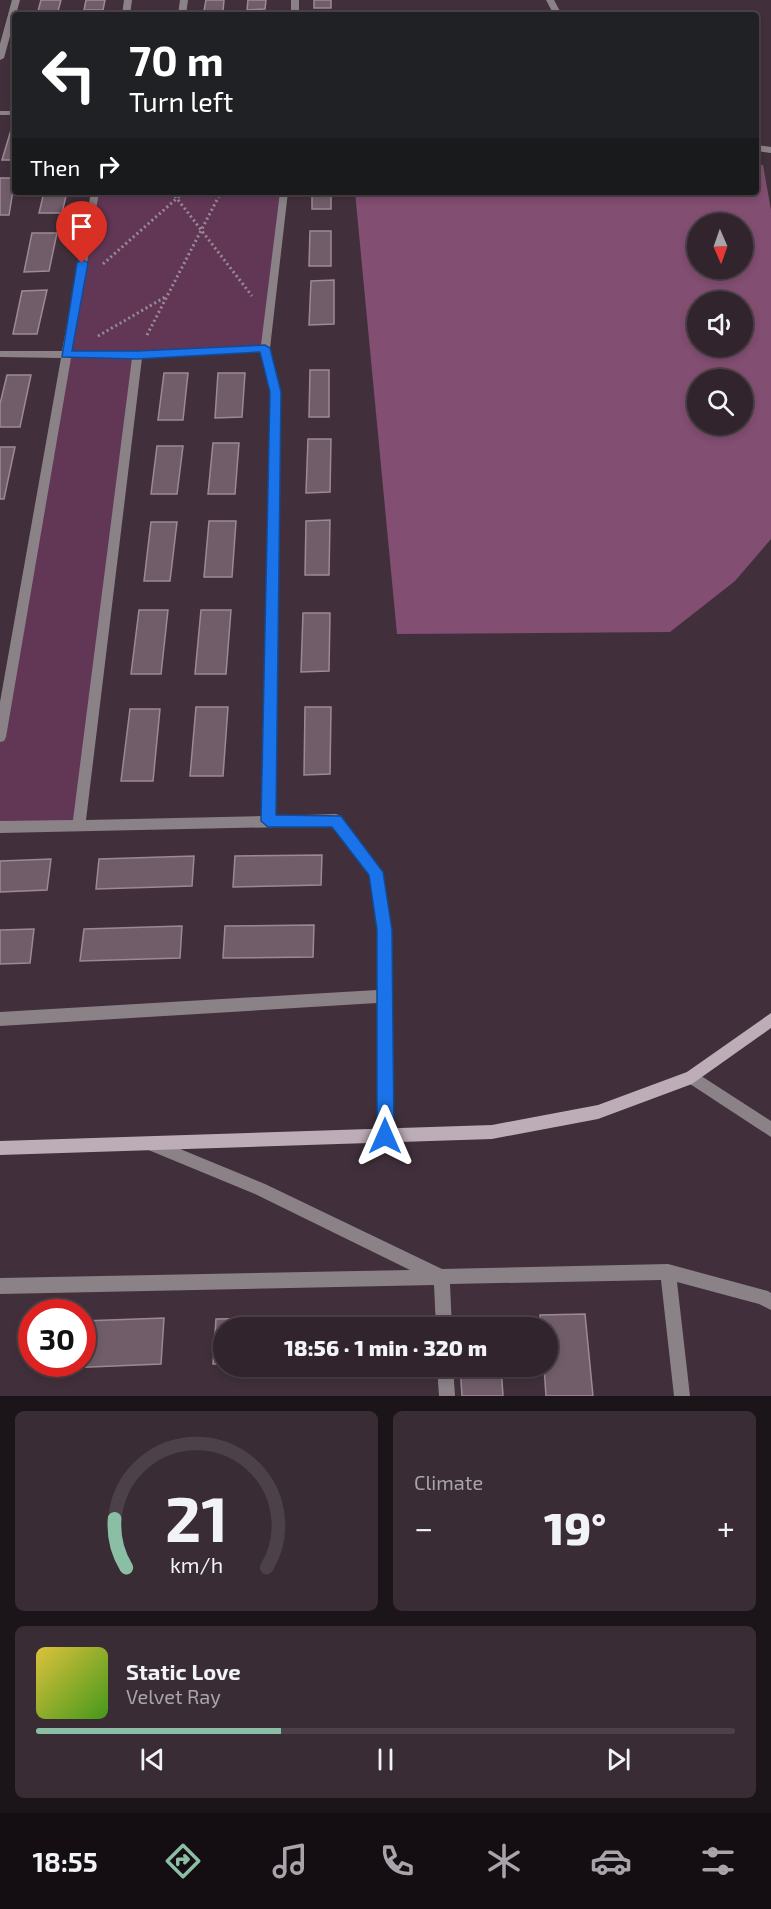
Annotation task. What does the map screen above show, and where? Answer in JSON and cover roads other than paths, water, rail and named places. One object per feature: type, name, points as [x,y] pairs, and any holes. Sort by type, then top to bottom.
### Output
[{"type":"street","points":[[0,58],[12,14]]},
{"type":"street","points":[[0,738],[94,195]]},
{"type":"street","points":[[268,821],[275,392],[265,348],[284,195]]},
{"type":"street","points":[[0,354],[137,355],[265,348]]},
{"type":"street","points":[[79,825],[137,355]]},
{"type":"street","points":[[0,827],[336,820],[376,872],[384,930],[385,1136]]},
{"type":"street","points":[[0,1019],[385,996]]},
{"type":"street","points":[[0,1148],[492,1132],[598,1112],[692,1077],[771,1020]]},
{"type":"street","points":[[692,1077],[771,1130]]},
{"type":"street","points":[[148,1143],[260,1189],[442,1277]]},
{"type":"street","points":[[668,1272],[682,1396]]},
{"type":"street","points":[[0,1286],[668,1272],[762,1297],[771,1302]]},
{"type":"street","points":[[442,1277],[444,1317]]},
{"type":"street","points":[[446,1377],[447,1396]]}]
